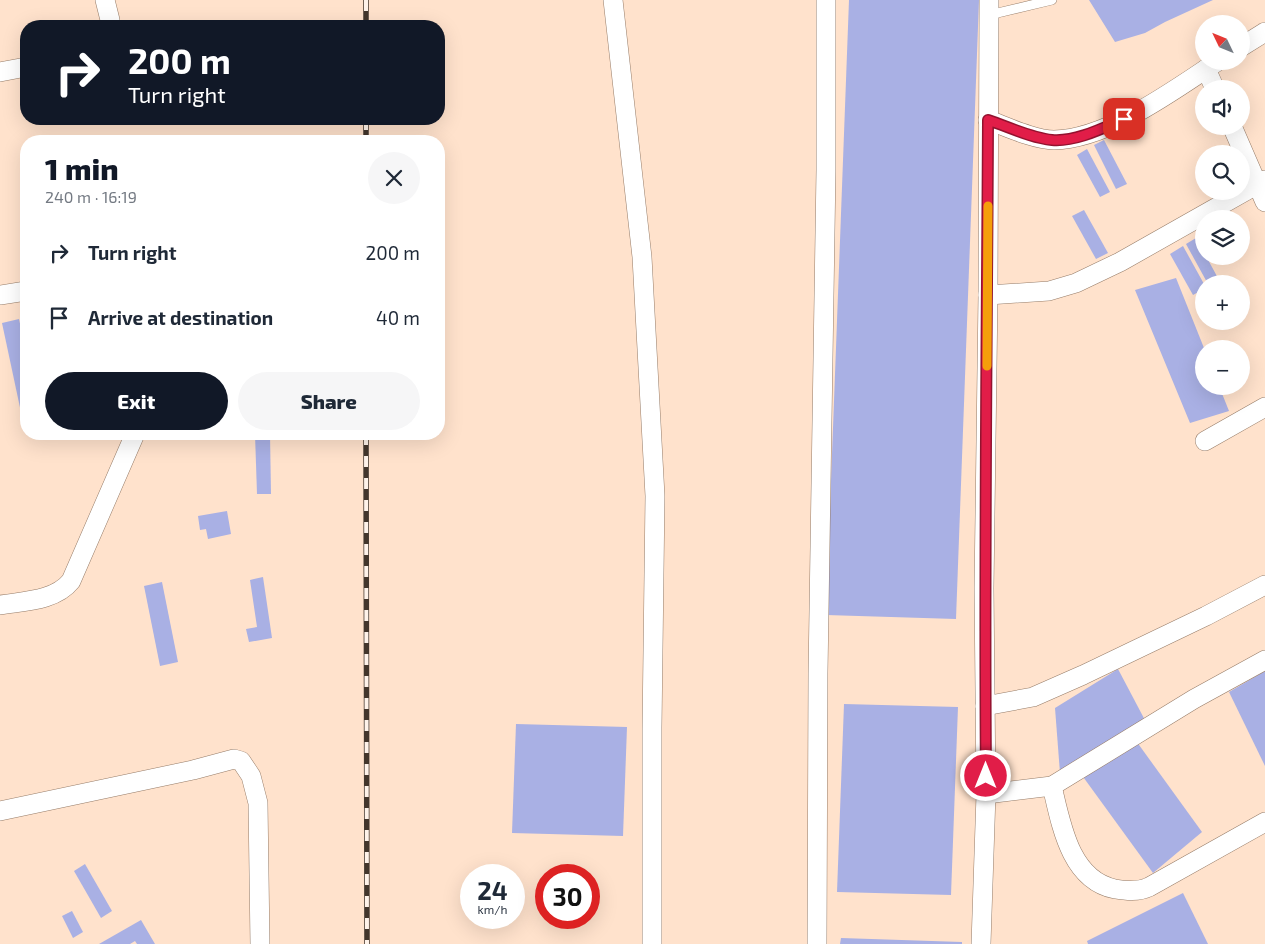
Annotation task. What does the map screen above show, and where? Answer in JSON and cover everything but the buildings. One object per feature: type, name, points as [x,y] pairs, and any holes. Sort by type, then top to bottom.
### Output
[{"type":"street","points":[[106,0],[110,20]]},
{"type":"street","points":[[613,0],[642,257],[655,496],[652,944]]},
{"type":"street","points":[[817,944],[818,673],[826,180],[826,0]]},
{"type":"street","points":[[981,944],[986,794],[984,588],[989,8]]},
{"type":"street","points":[[1250,41],[1265,32]]},
{"type":"street","points":[[0,72],[20,68]]},
{"type":"street","points":[[988,120],[1025,133],[1054,140],[1088,135],[1124,119],[1204,70]]},
{"type":"street","points":[[1237,135],[1261,182],[1265,202]]},
{"type":"street","points":[[988,295],[1049,291],[1076,283],[1120,262],[1261,182]]},
{"type":"street","points":[[0,295],[20,291]]},
{"type":"street","points":[[1205,441],[1265,407]]},
{"type":"street","points":[[0,605],[48,597],[62,592],[72,582],[132,440]]},
{"type":"street","points":[[985,706],[1032,697],[1050,690],[1206,616],[1265,585]]},
{"type":"street","points":[[986,794],[1052,786],[1194,699],[1265,660]]},
{"type":"street","points":[[0,811],[194,770],[234,759],[241,761],[251,776],[258,803],[260,944]]},
{"type":"street","points":[[1052,786],[1070,850],[1083,869],[1088,875],[1106,887],[1126,891],[1143,890],[1265,822]]},
{"type":"lane","points":[[989,8],[1052,0]]},
{"type":"railway","points":[[366,0],[366,20]]},
{"type":"railway","points":[[366,125],[366,135]]},
{"type":"railway","points":[[366,440],[367,944]]},
{"type":"slow traffic","points":[[987,366],[988,206]]},
{"type":"route","points":[[986,776],[984,588],[988,120],[1025,133],[1054,140],[1088,135],[1124,119]]}]
